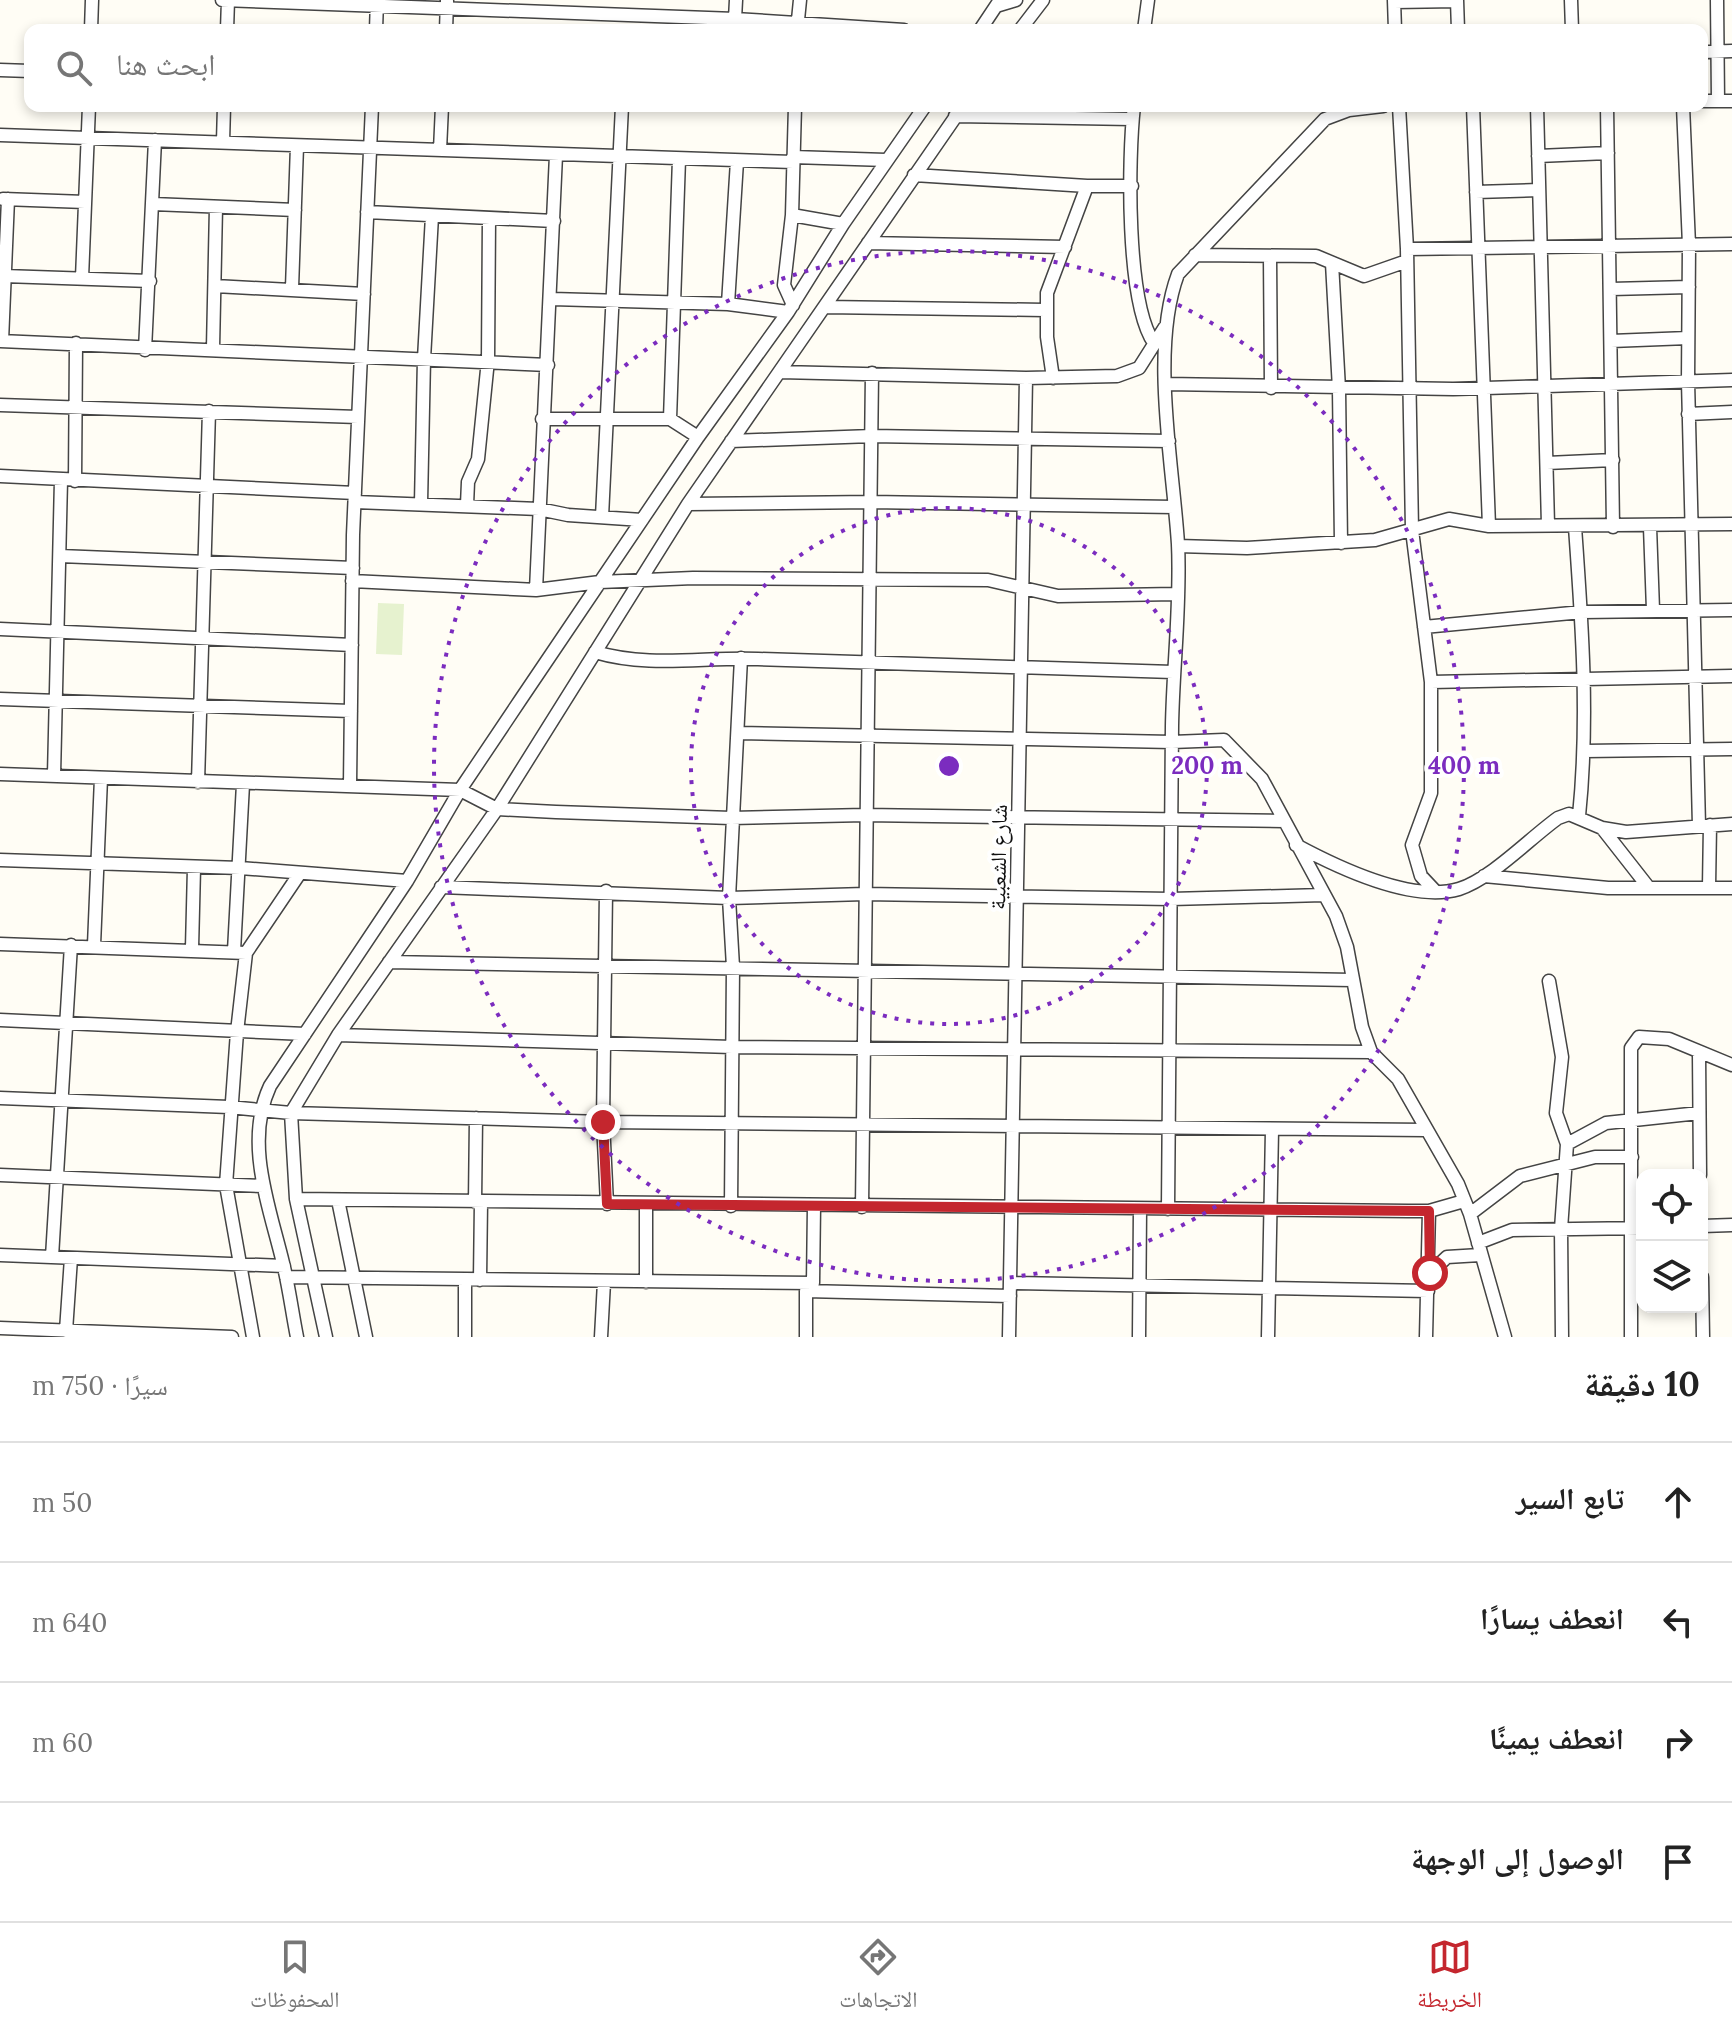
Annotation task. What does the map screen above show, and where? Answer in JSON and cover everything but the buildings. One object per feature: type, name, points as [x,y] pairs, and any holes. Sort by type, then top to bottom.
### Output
[{"type":"street","points":[[91,24],[92,0]]},
{"type":"street","points":[[227,24],[225,0],[447,4],[593,15],[735,19],[769,24]]},
{"type":"street","points":[[593,15],[594,0]]},
{"type":"street","points":[[735,19],[736,0]]},
{"type":"street","points":[[797,24],[800,0]]},
{"type":"street","points":[[984,24],[998,3],[1016,0]]},
{"type":"street","points":[[1025,24],[1043,0]]},
{"type":"street","points":[[1145,24],[1148,0]]},
{"type":"street","points":[[1395,24],[1394,1],[1457,0],[1458,24]]},
{"type":"street","points":[[1571,0],[1572,24]]},
{"type":"street","points":[[1717,0],[1718,101]]},
{"type":"street","points":[[376,24],[377,3]]},
{"type":"street","points":[[446,24],[447,4]]},
{"type":"street","points":[[626,16],[626,24]]},
{"type":"street","points":[[1708,52],[1732,51]]},
{"type":"street","points":[[0,70],[24,71]]},
{"type":"street","points":[[1708,101],[1732,101]]},
{"type":"street","points":[[82,278],[89,112]]},
{"type":"street","points":[[223,142],[224,112]]},
{"type":"street","points":[[350,785],[352,574],[372,112]]},
{"type":"street","points":[[440,150],[442,112]]},
{"type":"street","points":[[602,517],[622,112]]},
{"type":"street","points":[[790,308],[784,285],[792,215],[795,112]]},
{"type":"street","points":[[297,1337],[285,1272],[263,1186],[259,1109],[270,1086],[407,881],[460,790],[921,112]]},
{"type":"street","points":[[326,1337],[296,1199],[291,1113],[338,1035],[497,809],[688,504],[958,112]]},
{"type":"street","points":[[1133,112],[1132,186],[1141,318],[1154,343]]},
{"type":"street","points":[[1168,1209],[1173,672],[1178,546],[1169,441],[1165,326],[1178,274],[1325,119],[1344,112]]},
{"type":"street","points":[[1399,112],[1407,255],[1412,530],[1431,682],[1431,793],[1412,845],[1421,876],[1436,892]]},
{"type":"street","points":[[1473,112],[1489,526]]},
{"type":"street","points":[[1537,112],[1548,525]]},
{"type":"street","points":[[1607,112],[1613,527]]},
{"type":"street","points":[[1683,112],[1689,245],[1688,414],[1696,750],[1709,887]]},
{"type":"street","points":[[0,135],[737,161],[886,160]]},
{"type":"street","points":[[145,350],[155,140]]},
{"type":"street","points":[[292,288],[297,146]]},
{"type":"street","points":[[1538,156],[1608,153]]},
{"type":"street","points":[[536,590],[542,419],[552,299],[556,155]]},
{"type":"street","points":[[670,419],[679,159]]},
{"type":"street","points":[[728,304],[737,161]]},
{"type":"street","points":[[914,175],[1132,186]]},
{"type":"street","points":[[1053,378],[1045,310],[1087,186]]},
{"type":"street","points":[[1476,192],[1539,190]]},
{"type":"street","points":[[85,202],[4,199],[1,341],[76,343],[145,350],[213,348],[548,365]]},
{"type":"street","points":[[153,204],[295,210]]},
{"type":"street","points":[[213,348],[216,207]]},
{"type":"street","points":[[367,212],[554,221]]},
{"type":"street","points":[[792,215],[843,224]]},
{"type":"street","points":[[421,503],[424,359],[432,216]]},
{"type":"street","points":[[467,505],[468,482],[478,459],[488,360],[489,218]]},
{"type":"street","points":[[868,243],[1065,247]]},
{"type":"street","points":[[1195,255],[1316,256],[1364,276],[1407,255],[1478,247],[1732,244]]},
{"type":"street","points":[[1270,256],[1271,388]]},
{"type":"street","points":[[1332,263],[1339,389],[1341,543]]},
{"type":"street","points":[[4,276],[150,281]]},
{"type":"street","points":[[215,286],[364,294]]},
{"type":"street","points":[[1611,289],[1689,287]]},
{"type":"street","points":[[552,299],[790,308]]},
{"type":"street","points":[[825,307],[1045,310]]},
{"type":"street","points":[[780,372],[1026,378],[1117,376],[1139,368],[1165,326]]},
{"type":"street","points":[[1611,341],[1688,338]]},
{"type":"street","points":[[75,481],[76,343]]},
{"type":"street","points":[[862,1207],[872,373]]},
{"type":"street","name":"شارع الشعبية","points":[[1009,1337],[1026,378]]},
{"type":"street","points":[[1167,384],[1408,389],[1732,380]]},
{"type":"street","points":[[0,405],[358,417]]},
{"type":"street","points":[[198,782],[209,411]]},
{"type":"street","points":[[1688,414],[1732,412]]},
{"type":"street","points":[[542,419],[670,419],[698,437]]},
{"type":"street","points":[[731,441],[872,436],[1169,441]]},
{"type":"street","points":[[1547,463],[1613,460]]},
{"type":"street","points":[[0,476],[207,486],[539,509],[642,520]]},
{"type":"street","points":[[54,775],[61,480]]},
{"type":"street","points":[[688,504],[872,502],[1174,507]]},
{"type":"street","points":[[1178,546],[1247,548],[1375,540],[1449,519],[1489,526],[1732,524]]},
{"type":"street","points":[[1575,527],[1585,680],[1585,751],[1579,816]]},
{"type":"street","points":[[1650,527],[1653,610]]},
{"type":"street","points":[[60,556],[204,562],[536,590],[639,581],[988,580],[1058,596],[1176,594]]},
{"type":"street","points":[[1424,627],[1582,612],[1732,610]]},
{"type":"street","points":[[0,629],[352,645]]},
{"type":"street","points":[[595,652],[622,660],[659,663],[741,658],[1173,672]]},
{"type":"street","points":[[731,1206],[733,967],[729,898],[741,658]]},
{"type":"street","points":[[1431,682],[1732,676]]},
{"type":"street","points":[[0,699],[351,711]]},
{"type":"street","points":[[739,733],[1172,742],[1215,739],[1232,744],[1262,779],[1347,947],[1352,980],[1371,1052],[1398,1079],[1449,1164],[1470,1214],[1505,1337]]},
{"type":"street","points":[[1585,751],[1732,749]]},
{"type":"street","points":[[0,774],[460,790],[497,809],[731,818],[865,815],[1284,821]]},
{"type":"street","points":[[94,945],[101,778]]},
{"type":"street","points":[[243,784],[237,1032],[229,1107],[226,1185],[253,1337]]},
{"type":"street","points":[[1296,845],[1347,870],[1398,886],[1436,892],[1459,889],[1484,876],[1558,818],[1579,816],[1602,828],[1626,832],[1732,824]]},
{"type":"street","points":[[1602,828],[1649,888]]},
{"type":"street","points":[[0,860],[240,868],[407,881]]},
{"type":"street","points":[[192,948],[194,868]]},
{"type":"street","points":[[240,952],[300,873]]},
{"type":"street","points":[[1484,876],[1608,888],[1732,888]]},
{"type":"street","points":[[441,887],[729,898],[865,894],[1171,899],[1323,895]]},
{"type":"street","points":[[606,891],[603,1122],[607,1204]]},
{"type":"street","points":[[0,944],[240,952]]},
{"type":"street","points":[[52,1257],[71,945]]},
{"type":"street","points":[[389,962],[1352,980]]},
{"type":"street","points":[[1549,981],[1562,1057],[1556,1113],[1567,1144],[1561,1229],[1562,1337]]},
{"type":"street","points":[[0,1020],[305,1034]]},
{"type":"street","points":[[338,1035],[1014,1052],[1371,1052]]},
{"type":"street","points":[[1631,1337],[1636,1228],[1631,1048],[1639,1037],[1655,1035],[1732,1065]]},
{"type":"street","points":[[1699,1053],[1700,1169]]},
{"type":"street","points":[[0,1098],[229,1107],[291,1113],[603,1122],[1426,1130]]},
{"type":"street","points":[[1567,1144],[1606,1123],[1699,1113]]},
{"type":"street","points":[[476,1118],[480,1280]]},
{"type":"street","points":[[1268,1337],[1272,1130]]},
{"type":"street","points":[[1470,1214],[1520,1176],[1595,1157],[1632,1157]]},
{"type":"street","points":[[0,1175],[263,1186]]},
{"type":"street","points":[[296,1199],[1011,1209],[1429,1211],[1464,1201]]},
{"type":"street","points":[[338,1200],[366,1337]]},
{"type":"street","points":[[646,1205],[646,1282]]},
{"type":"street","points":[[806,1337],[814,1206]]},
{"type":"street","points":[[1139,1337],[1140,1209]]},
{"type":"street","points":[[1426,1337],[1430,1273],[1429,1211]]},
{"type":"street","points":[[1708,1226],[1732,1225]]},
{"type":"street","points":[[1430,1273],[1447,1257],[1479,1249],[1504,1231],[1636,1228]]},
{"type":"street","points":[[0,1255],[238,1264],[313,1277],[1010,1290],[1139,1286],[1428,1291]]},
{"type":"street","points":[[66,1331],[71,1258]]},
{"type":"street","points":[[465,1280],[465,1337]]},
{"type":"street","points":[[601,1337],[604,1282]]},
{"type":"street","points":[[1703,1313],[1703,1337]]},
{"type":"street","points":[[0,1328],[34,1333],[66,1331],[232,1337]]},
{"type":"green space","points":[[378,603],[404,604],[402,655],[376,654]]},
{"type":"route","points":[[603,1122],[607,1204],[1429,1211],[1430,1273]]}]
